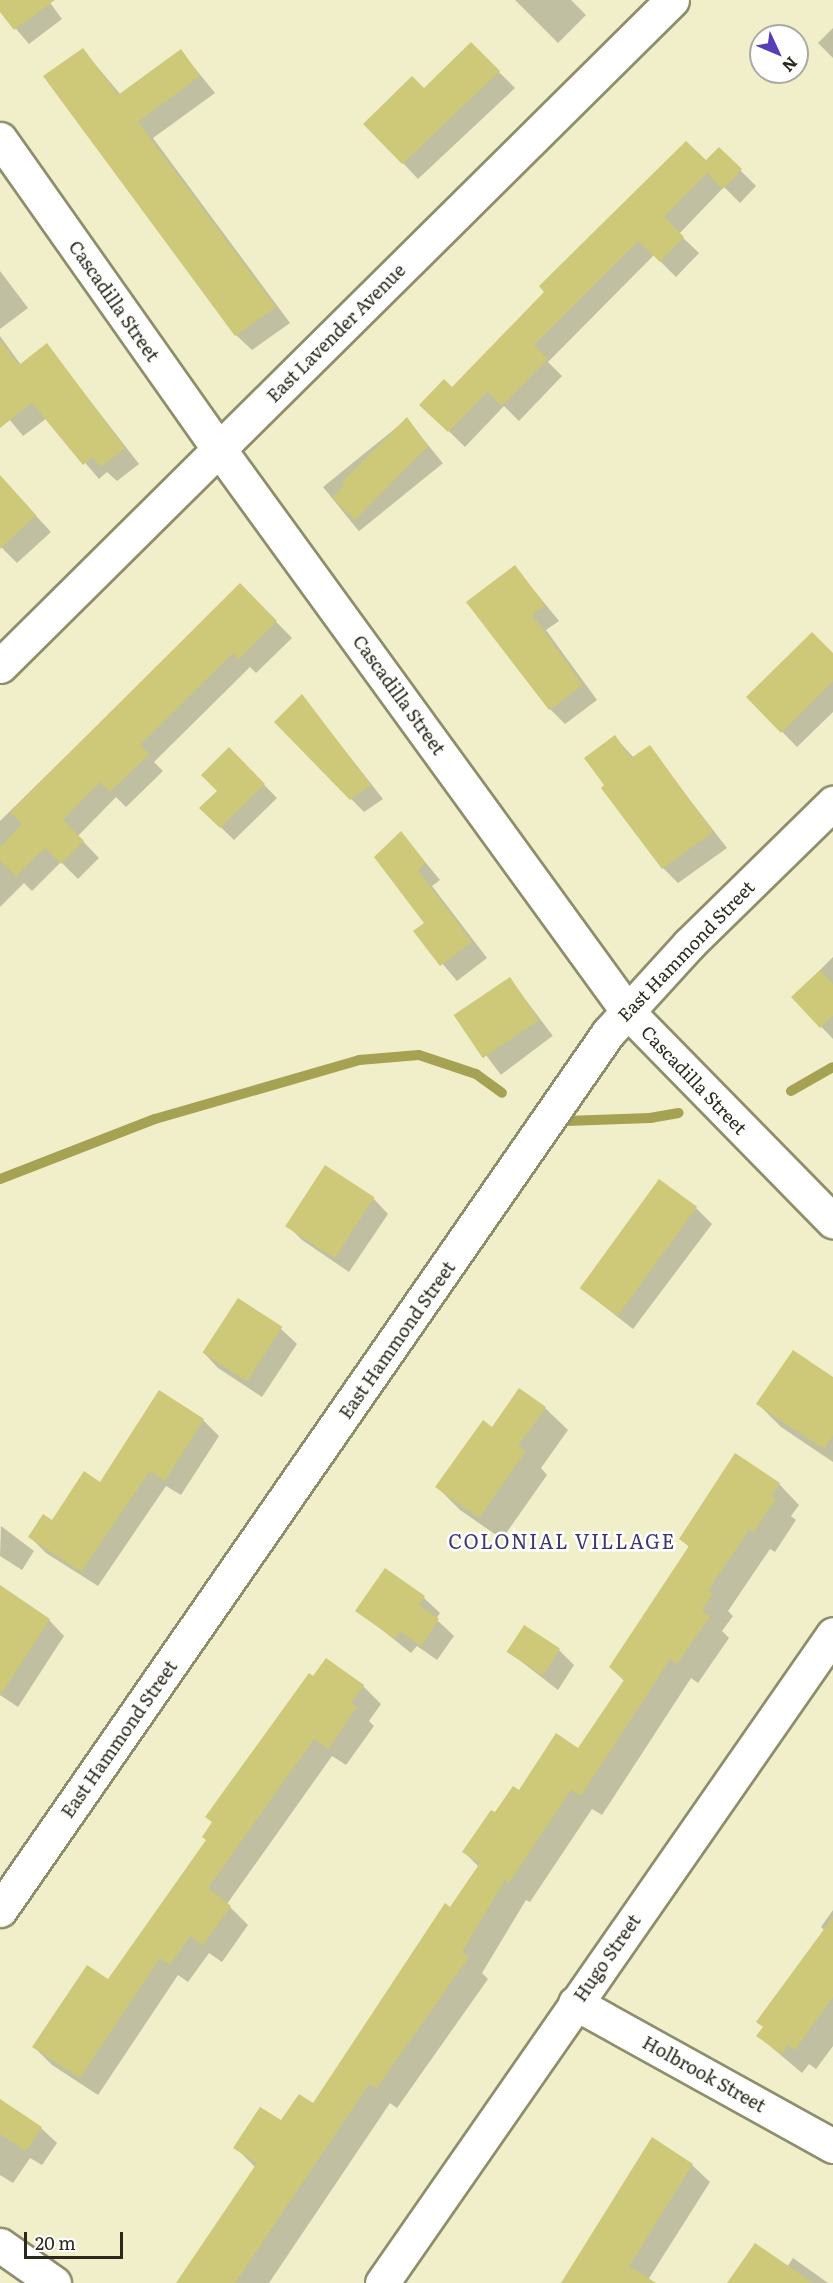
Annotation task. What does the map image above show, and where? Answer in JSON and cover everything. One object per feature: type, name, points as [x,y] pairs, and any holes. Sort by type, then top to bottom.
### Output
[{"type":"street","name":"East Lavender Avenue","points":[[0,666],[672,0]]},
{"type":"street","name":"Cascadilla Street","points":[[0,139],[219,449],[628,1012],[833,1221]]},
{"type":"street","name":"East Hammond Street","points":[[0,1910],[586,1063],[689,944],[833,803]]},
{"type":"street","name":"Hugo Street","points":[[382,2283],[575,2002],[833,1634]]},
{"type":"street","name":"Holbrook Street","points":[[575,2002],[833,2146]]},
{"type":"street","points":[[0,2245],[54,2283]]},
{"type":"building","points":[[0,0],[55,0],[14,30],[0,12]]},
{"type":"building","points":[[471,42],[500,71],[402,164],[363,124],[412,76],[424,88]]},
{"type":"building","points":[[83,48],[118,95],[181,49],[200,76],[138,122],[276,307],[235,336],[43,76]]},
{"type":"building","points":[[686,141],[706,160],[719,147],[742,169],[723,189],[707,173],[664,217],[684,237],[660,262],[638,241],[534,345],[548,359],[502,406],[487,392],[448,432],[419,405],[444,379],[452,387],[544,292],[539,286]]},
{"type":"building","points":[[0,340],[19,365],[47,343],[125,448],[101,467],[92,457],[83,465],[32,403],[0,428]]},
{"type":"building","points":[[407,417],[428,446],[355,520],[332,498],[344,485],[342,482]]},
{"type":"building","points":[[0,475],[36,515],[0,549]]},
{"type":"building","points":[[515,565],[545,605],[532,615],[583,685],[549,710],[466,602]]},
{"type":"building","points":[[240,583],[277,621],[239,659],[233,653],[140,745],[149,754],[110,792],[100,782],[63,820],[84,841],[61,864],[45,848],[16,876],[0,861],[0,847],[22,824],[10,812]]},
{"type":"building","points":[[812,632],[833,653],[833,681],[781,733],[746,697]]},
{"type":"building","points":[[302,694],[371,785],[350,800],[274,722]]},
{"type":"building","points":[[615,735],[631,758],[650,745],[713,832],[662,869],[601,788],[604,785],[584,758]]},
{"type":"building","points":[[229,747],[265,784],[220,828],[199,808],[217,791],[201,775]]},
{"type":"building","points":[[401,831],[426,863],[418,870],[472,942],[440,966],[413,931],[424,923],[374,857]]},
{"type":"building","points":[[820,970],[833,984],[833,1015],[820,1028],[791,997]]},
{"type":"building","points":[[510,977],[539,1020],[483,1058],[454,1015]]},
{"type":"building","points":[[325,1165],[374,1197],[335,1258],[285,1226]]},
{"type":"building","points":[[659,1179],[697,1207],[618,1316],[580,1288]]},
{"type":"building","points":[[238,1298],[282,1327],[247,1381],[203,1353]]},
{"type":"building","points":[[793,1350],[833,1377],[833,1435],[824,1449],[756,1404]]},
{"type":"building","points":[[519,1388],[546,1407],[518,1446],[526,1451],[479,1518],[435,1487],[483,1420],[492,1427]]},
{"type":"building","points":[[159,1390],[204,1419],[165,1481],[150,1471],[81,1572],[28,1537],[43,1514],[52,1520],[84,1471],[100,1482]]},
{"type":"building","points":[[735,1453],[780,1483],[771,1496],[776,1499],[754,1532],[749,1530],[708,1590],[713,1594],[702,1611],[710,1616],[677,1664],[670,1659],[581,1796],[571,1790],[509,1883],[505,1880],[462,1952],[469,1957],[376,2089],[369,2084],[235,2283],[176,2283],[257,2163],[233,2148],[260,2107],[281,2120],[299,2094],[313,2103],[445,1903],[450,1907],[480,1863],[462,1852],[491,1810],[495,1812],[513,1786],[519,1790],[556,1733],[578,1748],[624,1680],[609,1667],[689,1546],[679,1539]]},
{"type":"building","points":[[385,1568],[425,1596],[419,1605],[439,1619],[421,1646],[400,1631],[395,1639],[355,1611]]},
{"type":"building","points":[[0,1585],[50,1619],[0,1696]]},
{"type":"building","points":[[524,1625],[560,1648],[543,1675],[507,1652]]},
{"type":"building","points":[[326,1658],[364,1685],[351,1703],[357,1707],[328,1749],[314,1739],[208,1888],[231,1906],[203,1945],[190,1936],[170,1965],[160,1958],[80,2078],[32,2047],[87,1965],[108,1979],[206,1840],[202,1837],[212,1822],[205,1817],[309,1673],[313,1676]]},
{"type":"building","points":[[833,1917],[833,1997],[795,2050],[788,2045],[782,2054],[756,2036],[763,2027],[756,2022]]},
{"type":"building","points":[[0,2099],[42,2127],[26,2151],[0,2134]]},
{"type":"building","points":[[652,2137],[693,2164],[629,2266],[656,2283],[561,2283]]},
{"type":"building","points":[[755,2243],[813,2283],[727,2283]]},
{"type":"waterway","points":[[0,1179],[155,1119],[359,1060],[419,1055],[476,1074],[502,1093]]},
{"type":"waterway","points":[[791,1091],[833,1067]]},
{"type":"waterway","points":[[566,1121],[650,1118],[679,1113]]},
{"type":"district","name":"COLONIAL VILLAGE","points":[[562,1540]]}]
